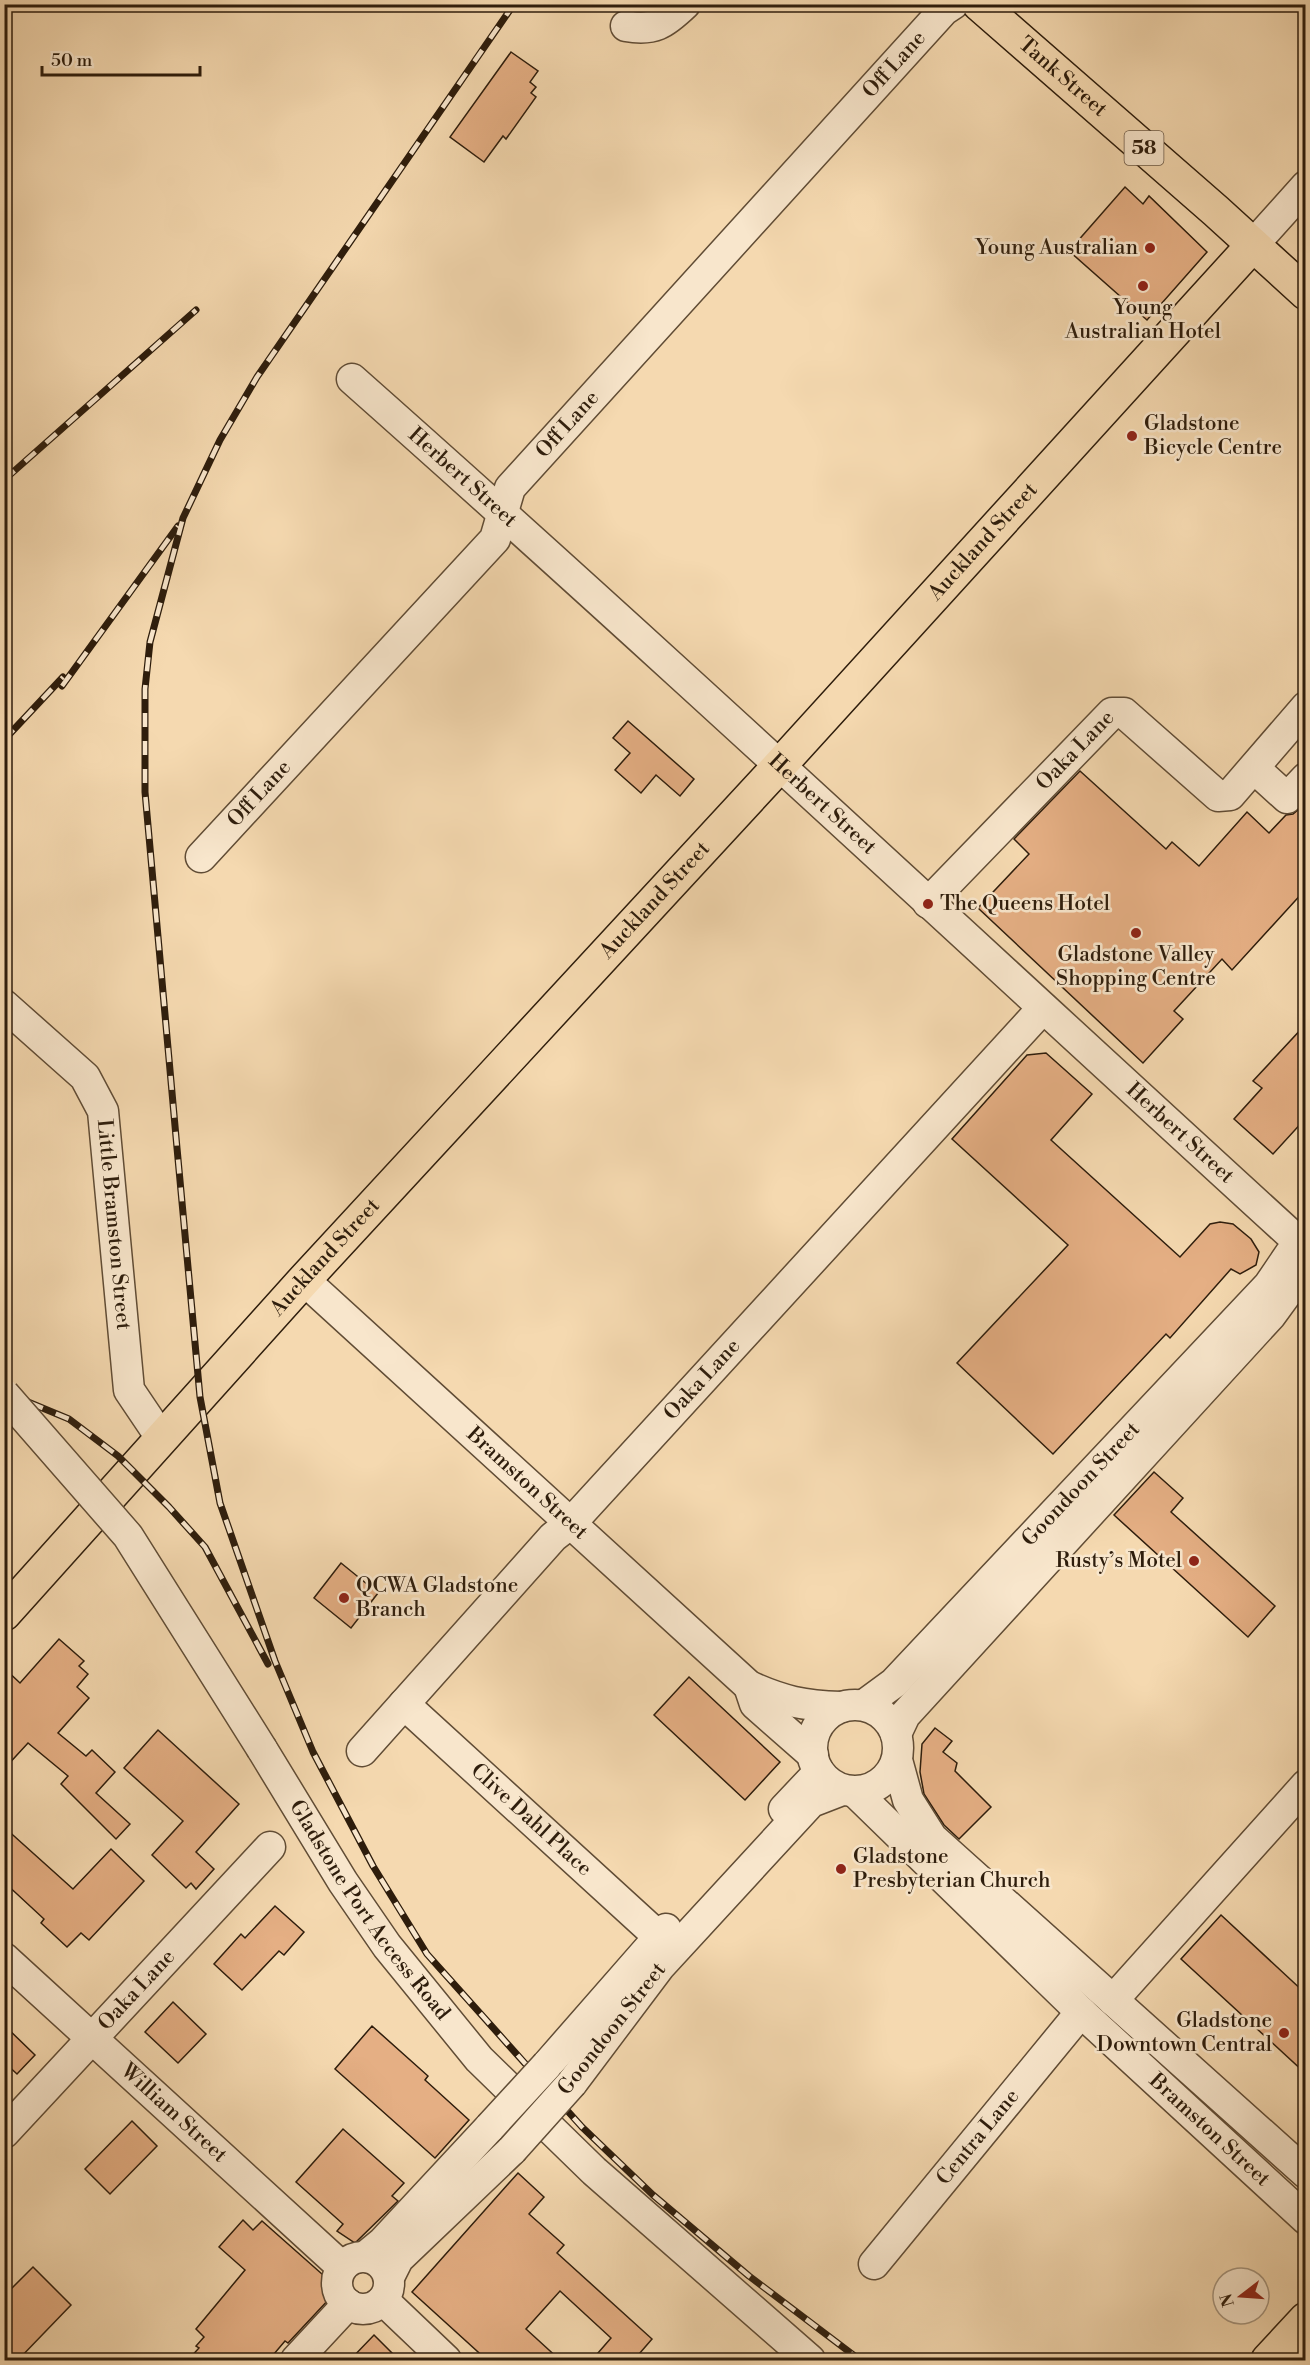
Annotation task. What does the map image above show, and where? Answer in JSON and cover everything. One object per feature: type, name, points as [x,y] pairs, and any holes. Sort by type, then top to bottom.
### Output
[{"type":"main road","name":"Tank Street","points":[[979,4],[1253,244],[1305,294]]},
{"type":"main road","name":"Auckland Street","points":[[4,1614],[304,1280],[781,764],[1253,244]]},
{"type":"main road","points":[[1268,2361],[1305,2319]]},
{"type":"street","points":[[626,26],[647,29],[671,18],[686,4]]},
{"type":"street","name":"Off Lane","points":[[201,857],[495,539],[501,512],[510,488],[947,7],[953,4]]},
{"type":"street","name":"Auckland Street","points":[[1253,244],[1305,186]]},
{"type":"street","name":"Herbert Street","points":[[352,379],[781,764],[1299,1250]]},
{"type":"street","name":"Oaka Lane","points":[[928,903],[1112,713],[1124,713],[1218,796],[1230,795],[1255,769],[1305,707]]},
{"type":"street","points":[[1255,769],[1287,798],[1305,778]]},
{"type":"street","name":"Little Bramston Street","points":[[4,1005],[85,1077],[103,1111],[129,1390],[162,1439]]},
{"type":"street","name":"Oaka Lane","points":[[362,1751],[553,1537],[571,1524],[1043,1008]]},
{"type":"street","name":"Goondoon Street","points":[[852,1706],[894,1683],[1269,1285],[1299,1250]]},
{"type":"street","name":"Goondoon Street","points":[[896,1747],[905,1715],[1271,1315],[1299,1250]]},
{"type":"street","name":"Bramston Street","points":[[304,1280],[749,1686],[781,1700],[807,1707],[852,1706]]},
{"type":"street","name":"Gladstone Port Access Road","points":[[4,1394],[128,1536],[343,1882],[387,1946],[479,2059],[619,2193],[810,2361]]},
{"type":"street","name":"Bramston Street","points":[[749,1686],[755,1704],[1081,2012],[1305,2219]]},
{"type":"street","name":"Clive Dahl Place","points":[[404,1704],[658,1936]]},
{"type":"street","points":[[852,1706],[878,1711],[889,1721],[896,1747],[886,1779],[876,1786],[832,1777],[815,1731],[830,1713],[852,1706]]},
{"type":"street","name":"Bramston Street","points":[[896,1747],[908,1800],[932,1838],[1305,2174]]},
{"type":"street","name":"Goondoon Street","points":[[354,2262],[383,2242],[547,2065],[658,1936],[832,1777]]},
{"type":"street","name":"Goondoon Street","points":[[386,2289],[398,2259],[512,2150],[572,2083],[668,1957],[832,1777]]},
{"type":"street","points":[[1113,2000],[1305,1785]]},
{"type":"street","name":"Oaka Lane","points":[[4,2133],[270,1847]]},
{"type":"street","name":"William Street","points":[[4,1958],[92,2038],[354,2262]]},
{"type":"street","name":"Centra Lane","points":[[874,2264],[1081,2012]]},
{"type":"street","points":[[386,2289],[370,2308],[355,2307],[342,2298],[337,2282],[354,2262],[381,2263],[386,2289],[446,2361]]},
{"type":"street","points":[[296,2361],[348,2304]]},
{"type":"building","points":[[511,52],[538,71],[530,82],[536,87],[531,93],[536,97],[506,139],[503,136],[484,162],[450,137]]},
{"type":"building","name":"Young Australian Hotel","points":[[1125,187],[1143,204],[1149,196],[1207,252],[1147,320],[1069,251]]},
{"type":"building","points":[[628,721],[694,779],[680,796],[656,775],[641,793],[615,770],[630,753],[613,738]]},
{"type":"building","name":"Gladstone Valley Shopping Centre","points":[[1080,771],[1166,849],[1172,842],[1199,866],[1247,812],[1269,833],[1286,815],[1293,814],[1305,804],[1305,890],[1232,970],[1222,959],[1174,1011],[1183,1019],[1143,1063],[978,908],[1029,854],[1014,839]]},
{"type":"building","points":[[1305,1025],[1305,1119],[1273,1154],[1234,1119],[1262,1088],[1253,1081]]},
{"type":"building","points":[[1046,1053],[1092,1094],[1051,1140],[1180,1257],[1210,1224],[1220,1222],[1233,1224],[1251,1239],[1259,1252],[1256,1265],[1240,1274],[1231,1269],[1170,1338],[1166,1334],[1053,1454],[957,1363],[1068,1245],[952,1139],[1027,1055]]},
{"type":"building","name":"Rusty’s Motel","points":[[1154,1472],[1183,1498],[1171,1512],[1275,1606],[1248,1637],[1114,1515]]},
{"type":"building","points":[[341,1563],[378,1593],[351,1628],[314,1598]]},
{"type":"building","points":[[59,1639],[84,1661],[79,1666],[88,1674],[77,1687],[89,1698],[58,1733],[86,1756],[92,1750],[115,1772],[96,1793],[130,1824],[116,1839],[61,1784],[68,1776],[28,1743],[4,1769],[4,1668],[20,1683]]},
{"type":"building","points":[[689,1677],[780,1762],[745,1800],[654,1715]]},
{"type":"building","points":[[935,1728],[952,1741],[943,1752],[957,1763],[955,1771],[991,1807],[959,1839],[944,1825],[924,1794],[920,1772],[922,1744]]},
{"type":"building","points":[[158,1730],[239,1804],[196,1852],[214,1869],[196,1889],[191,1883],[186,1888],[152,1855],[183,1821],[124,1768]]},
{"type":"building","points":[[4,1827],[73,1889],[111,1849],[144,1881],[89,1940],[81,1933],[67,1947],[41,1923],[44,1919],[4,1882]]},
{"type":"building","points":[[275,1906],[304,1932],[284,1955],[279,1951],[242,1990],[214,1964],[241,1934],[245,1938]]},
{"type":"building","name":"Gladstone Downtown Central","points":[[1221,1915],[1305,1993],[1305,2073],[1181,1959]]},
{"type":"building","points":[[173,2002],[206,2034],[178,2063],[145,2032]]},
{"type":"building","points":[[4,2025],[35,2055],[17,2074],[4,2062]]},
{"type":"building","points":[[372,2026],[428,2076],[425,2080],[469,2120],[435,2158],[335,2069]]},
{"type":"building","points":[[132,2121],[157,2146],[110,2194],[85,2169]]},
{"type":"building","points":[[343,2129],[404,2183],[392,2196],[398,2201],[355,2243],[337,2231],[343,2224],[296,2182]]},
{"type":"building","points":[[518,2173],[544,2197],[529,2214],[564,2245],[557,2253],[652,2339],[633,2361],[591,2361],[611,2338],[560,2291],[526,2329],[561,2361],[488,2361],[412,2292]]},
{"type":"building","points":[[243,2220],[253,2230],[262,2221],[331,2282],[331,2297],[288,2343],[285,2341],[268,2361],[187,2361],[199,2348],[196,2346],[204,2337],[196,2329],[245,2270],[219,2247]]},
{"type":"building","points":[[33,2267],[71,2305],[17,2361],[4,2361],[4,2296]]},
{"type":"building","points":[[374,2335],[400,2361],[349,2361]]},
{"type":"railway","points":[[514,4],[257,377],[220,440],[183,518],[150,642],[145,689],[145,792],[200,1397],[220,1503],[275,1661],[313,1752],[373,1866],[427,1954],[582,2127],[653,2195],[749,2276],[860,2360]]},
{"type":"railway","points":[[4,480],[196,310]]},
{"type":"railway","points":[[62,686],[178,526]]},
{"type":"railway","points":[[4,740],[63,677]]},
{"type":"railway","points":[[4,1392],[69,1419],[118,1456],[169,1507],[205,1547],[268,1664]]},
{"type":"place","name":"Young Australian","points":[[1150,248]]},
{"type":"place","name":"Young Australian Hotel","points":[[1143,286]]},
{"type":"place","name":"Gladstone Bicycle Centre","points":[[1132,436]]},
{"type":"place","name":"The Queens Hotel","points":[[928,904]]},
{"type":"place","name":"Gladstone Valley Shopping Centre","points":[[1136,933]]},
{"type":"place","name":"Rusty’s Motel","points":[[1194,1561]]},
{"type":"place","name":"QCWA Gladstone Branch","points":[[344,1598]]},
{"type":"place","name":"Gladstone Presbyterian Church","points":[[841,1869]]},
{"type":"place","name":"Gladstone Downtown Central","points":[[1284,2033]]}]
